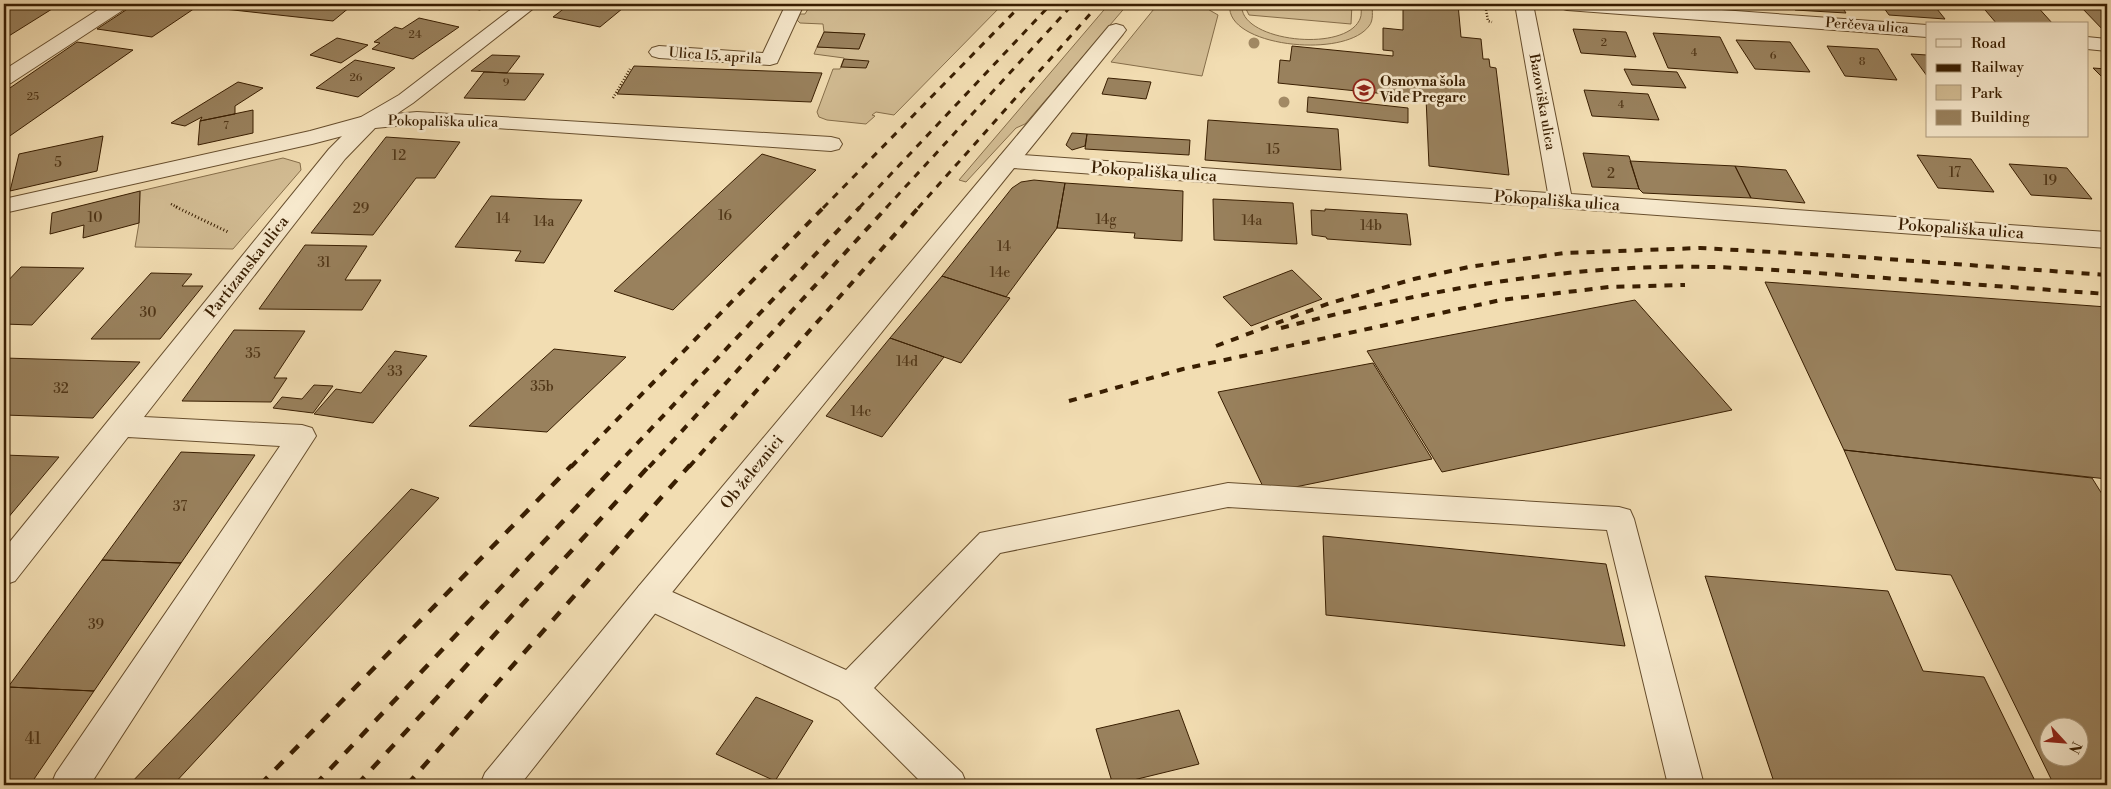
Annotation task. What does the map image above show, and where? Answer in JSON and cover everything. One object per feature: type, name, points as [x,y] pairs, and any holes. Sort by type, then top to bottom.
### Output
[{"type":"street","points":[[4,79],[118,4]]},
{"type":"street","name":"Partizanska ulica","points":[[4,572],[337,154],[369,122],[406,99],[530,4]]},
{"type":"street","name":"Ulica 15. aprila","points":[[659,52],[770,59],[795,4]]},
{"type":"street","name":"Bazoviška ulica","points":[[1524,4],[1561,201]]},
{"type":"street","name":"Perčeva ulica","points":[[1567,4],[1926,31]]},
{"type":"street","name":"Ob železnici","points":[[498,785],[650,596],[1116,30]]},
{"type":"street","points":[[2088,43],[2107,45]]},
{"type":"street","name":"Pokopališka ulica","points":[[4,206],[312,137],[369,122],[416,118],[831,144]]},
{"type":"street","name":"Pokopališka ulica","points":[[1008,161],[2107,240]]},
{"type":"street","points":[[70,785],[302,436],[121,426]]},
{"type":"street","points":[[851,690],[991,542],[1228,496],[1619,519],[1686,785]]},
{"type":"street","points":[[650,596],[851,690],[949,785]]},
{"type":"path","points":[[1485,4],[1488,21]]},
{"type":"path","points":[[147,174],[150,193],[261,249]]},
{"type":"green space","points":[[811,4],[1003,4],[894,115],[876,112],[872,115],[875,116],[866,124],[827,120],[819,117],[817,112],[833,69],[840,69],[844,58],[814,54],[817,47],[859,49],[865,34],[824,32],[823,24],[800,23],[797,20],[800,14],[805,14]]},
{"type":"green space","points":[[1109,4],[1128,4],[1025,124],[1016,128],[966,182],[959,180]]},
{"type":"green space","points":[[1158,4],[1199,4],[1218,15],[1202,76],[1111,62]]},
{"type":"green space","points":[[1230,4],[1242,4],[1245,17],[1256,27],[1273,34],[1294,38],[1315,39],[1335,37],[1350,30],[1360,19],[1361,4],[1372,4],[1372,18],[1371,24],[1356,37],[1336,43],[1288,44],[1264,38],[1245,30],[1233,18]]},
{"type":"green space","points":[[1246,4],[1352,4],[1351,24],[1249,15]]},
{"type":"green space","points":[[283,158],[300,163],[301,170],[233,249],[135,247],[139,223],[140,191]]},
{"type":"building","points":[[4,4],[60,4],[4,39]]},
{"type":"building","points":[[135,4],[201,4],[152,37],[97,29]]},
{"type":"building","points":[[211,4],[318,4],[350,7],[333,21],[206,7]]},
{"type":"building","points":[[448,4],[488,4],[480,10]]},
{"type":"building","points":[[570,4],[628,4],[600,27],[553,17]]},
{"type":"building","points":[[1403,4],[1458,4],[1461,37],[1481,39],[1483,59],[1489,59],[1490,67],[1496,68],[1509,175],[1429,166],[1426,98],[1278,83],[1280,60],[1290,61],[1292,46],[1393,56],[1393,51],[1383,50],[1383,28],[1403,30]]},
{"type":"building","points":[[1792,4],[1840,4],[1846,13],[1795,10]]},
{"type":"building","points":[[1881,4],[1933,4],[1945,19],[1889,15]]},
{"type":"building","points":[[1980,4],[2035,4],[2051,22],[1995,22]]},
{"type":"building","points":[[2081,7],[2107,9],[2107,33],[2106,33]]},
{"type":"building","points":[[419,18],[459,27],[413,59],[372,49],[380,43],[374,42],[395,27],[402,29]]},
{"type":"building","points":[[1573,29],[1626,32],[1636,57],[1581,53]]},
{"type":"building","points":[[824,32],[865,34],[859,49],[817,47]]},
{"type":"building","points":[[1653,33],[1720,37],[1738,73],[1668,68]]},
{"type":"building","points":[[337,38],[368,45],[341,63],[310,55]]},
{"type":"building","points":[[1736,40],[1790,42],[1810,72],[1755,69]]},
{"type":"building","points":[[77,42],[133,50],[4,140],[4,92]]},
{"type":"building","points":[[1827,46],[1878,49],[1897,80],[1845,76]]},
{"type":"building","points":[[1911,54],[1926,55],[1926,75]]},
{"type":"building","points":[[492,55],[520,56],[507,73],[471,71]]},
{"type":"building","points":[[844,59],[869,61],[866,68],[841,67]]},
{"type":"building","points":[[355,60],[395,68],[358,97],[316,88]]},
{"type":"building","points":[[634,66],[822,73],[811,102],[617,94]]},
{"type":"building","points":[[2093,68],[2107,69],[2107,82]]},
{"type":"building","points":[[1624,69],[1677,72],[1686,88],[1632,85]]},
{"type":"building","points":[[484,72],[544,74],[525,100],[464,98]]},
{"type":"building","points":[[1108,78],[1151,82],[1146,99],[1102,94]]},
{"type":"building","points":[[238,82],[263,88],[235,106],[235,114],[200,121],[202,117],[185,126],[171,123]]},
{"type":"building","points":[[1584,90],[1648,94],[1659,120],[1592,116]]},
{"type":"building","points":[[1308,97],[1408,108],[1408,123],[1307,112]]},
{"type":"building","points":[[253,110],[253,133],[198,145],[200,121]]},
{"type":"building","points":[[1208,120],[1338,129],[1341,170],[1205,160]]},
{"type":"building","points":[[1072,133],[1087,134],[1085,146],[1072,150],[1066,145]]},
{"type":"building","points":[[1087,134],[1190,140],[1189,155],[1085,149]]},
{"type":"building","points":[[103,136],[97,171],[10,191],[19,154]]},
{"type":"building","points":[[386,137],[460,142],[435,178],[416,178],[373,235],[311,233]]},
{"type":"building","points":[[1583,153],[1629,156],[1639,189],[1592,187]]},
{"type":"building","points":[[762,154],[816,170],[673,310],[614,291]]},
{"type":"building","points":[[1917,155],[1971,159],[1994,192],[1938,188]]},
{"type":"building","points":[[1630,161],[1735,166],[1751,198],[1643,193],[1639,189]]},
{"type":"building","points":[[2009,164],[2067,168],[2092,199],[2031,195]]},
{"type":"building","points":[[1735,166],[1786,170],[1805,203],[1751,198]]},
{"type":"building","points":[[1034,180],[1065,183],[1057,228],[1006,297],[942,276],[1012,188],[1021,182]]},
{"type":"building","points":[[1065,183],[1183,191],[1182,241],[1134,238],[1135,233],[1057,228]]},
{"type":"building","points":[[140,191],[139,223],[83,238],[84,225],[50,234],[52,213]]},
{"type":"building","points":[[491,196],[582,200],[544,263],[515,261],[521,251],[455,247]]},
{"type":"building","points":[[1213,199],[1293,203],[1297,244],[1214,240]]},
{"type":"building","points":[[1325,209],[1407,214],[1411,245],[1327,239],[1326,237],[1312,235],[1311,210],[1325,211]]},
{"type":"building","points":[[305,245],[367,246],[345,280],[381,280],[362,310],[259,309]]},
{"type":"building","points":[[21,267],[84,268],[32,325],[4,324],[4,285]]},
{"type":"building","points":[[1292,270],[1322,299],[1251,326],[1223,297]]},
{"type":"building","points":[[151,273],[192,274],[182,286],[203,286],[160,339],[91,339]]},
{"type":"building","points":[[942,276],[1010,298],[961,363],[890,338]]},
{"type":"building","points":[[1765,282],[2107,307],[2107,479],[1844,450]]},
{"type":"building","points":[[1635,300],[1732,410],[1442,472],[1367,351]]},
{"type":"building","points":[[234,330],[305,331],[274,378],[287,378],[271,402],[182,401]]},
{"type":"building","points":[[890,338],[944,357],[882,437],[826,416]]},
{"type":"building","points":[[554,349],[626,357],[547,432],[469,426]]},
{"type":"building","points":[[395,351],[427,356],[373,423],[314,414],[336,389],[361,393]]},
{"type":"building","points":[[4,358],[140,362],[93,418],[4,415]]},
{"type":"building","points":[[1373,363],[1432,459],[1266,493],[1218,392]]},
{"type":"building","points":[[314,385],[333,386],[313,413],[273,408],[282,397],[302,399]]},
{"type":"building","points":[[1844,450],[2092,478],[2107,502],[2107,785],[2054,785],[2045,766],[2088,766],[2088,716],[2038,716],[2038,752],[1951,575],[1896,570]]},
{"type":"building","points":[[181,452],[255,455],[181,563],[102,560]]},
{"type":"building","points":[[4,455],[59,457],[7,519],[4,519]]},
{"type":"building","points":[[411,489],[439,498],[173,785],[129,785]]},
{"type":"building","points":[[1323,536],[1606,564],[1625,646],[1326,615]]},
{"type":"building","points":[[102,560],[181,563],[94,691],[8,687]]},
{"type":"building","points":[[1705,576],[1888,591],[1923,671],[1984,677],[2037,785],[1775,785]]},
{"type":"building","points":[[8,687],[94,691],[30,785],[4,785],[4,693]]},
{"type":"building","points":[[756,697],[813,721],[775,781],[716,754]]},
{"type":"building","points":[[1179,710],[1199,764],[1113,785],[1096,729]]},
{"type":"railway","points":[[823,208],[1022,4]]},
{"type":"railway","points":[[859,208],[1051,4]]},
{"type":"railway","points":[[886,208],[1073,4]]},
{"type":"railway","points":[[918,208],[1099,4]]},
{"type":"railway","points":[[571,467],[824,207]]},
{"type":"railway","points":[[615,467],[860,207]]},
{"type":"railway","points":[[649,467],[887,207]]},
{"type":"railway","points":[[689,467],[919,207]]},
{"type":"railway","points":[[1216,346],[1330,303],[1414,279],[1469,267],[1564,253],[1700,248],[1845,256],[2107,275]]},
{"type":"railway","points":[[1281,328],[1327,316],[1467,287],[1608,269],[1656,267],[1756,269],[2107,294]]},
{"type":"railway","points":[[1069,401],[1183,369],[1501,300],[1609,287],[1685,285]]},
{"type":"railway","points":[[260,785],[572,465]]},
{"type":"railway","points":[[315,785],[616,465]]},
{"type":"railway","points":[[357,785],[650,465]]},
{"type":"railway","points":[[407,785],[690,465]]},
{"type":"place","name":"Osnovna šola Vide Pregarc","points":[[1364,90]]}]
